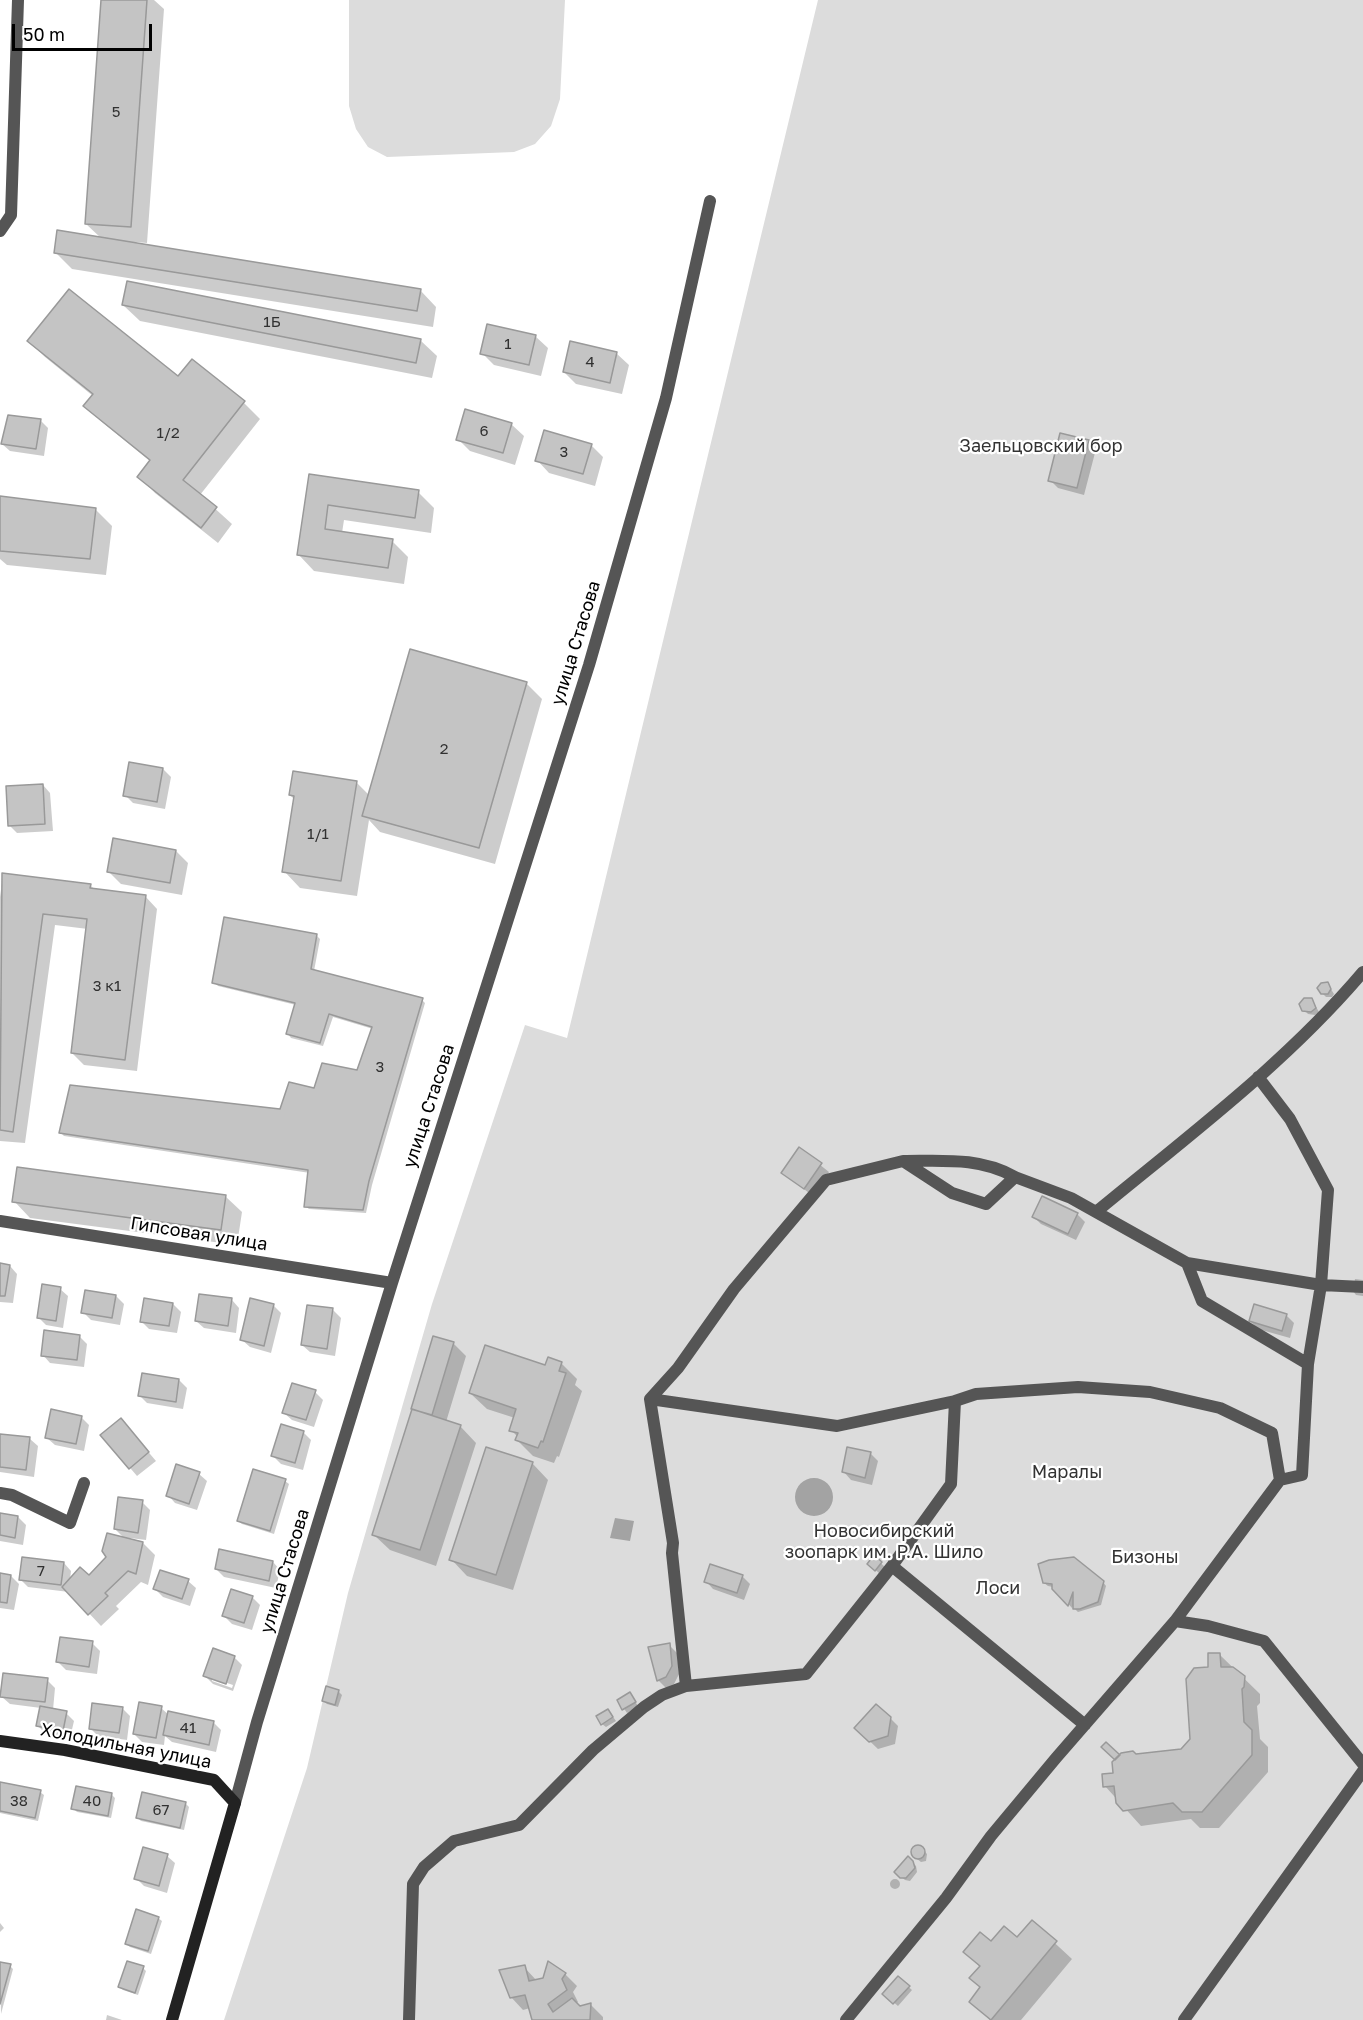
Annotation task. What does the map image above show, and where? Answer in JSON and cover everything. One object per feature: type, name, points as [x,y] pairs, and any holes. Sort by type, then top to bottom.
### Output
[{"type":"street","points":[[0,231],[11,215],[18,0]]},
{"type":"street","name":"улица Стасова","points":[[172,2020],[257,1722],[392,1283],[589,665],[666,398],[710,201]]},
{"type":"street","points":[[1096,1212],[1258,1077],[1332,1010],[1363,972]]},
{"type":"street","points":[[846,2020],[946,1898],[991,1836],[1174,1621],[1280,1480],[1302,1475],[1308,1364],[1321,1285],[1328,1190],[1290,1119],[1258,1077]]},
{"type":"street","points":[[903,1161],[952,1193],[986,1204],[1015,1177]]},
{"type":"street","points":[[651,1399],[678,1368],[734,1289],[826,1180],[903,1161],[970,1161],[1001,1169],[1015,1177],[1071,1198],[1187,1263],[1321,1285],[1363,1287]]},
{"type":"street","name":"Гипсовая улица","points":[[0,1221],[392,1283]]},
{"type":"street","points":[[1187,1263],[1202,1301],[1308,1364]]},
{"type":"street","points":[[651,1399],[837,1426],[956,1401],[976,1394],[1078,1387],[1150,1392],[1220,1408],[1272,1433],[1280,1480]]},
{"type":"street","points":[[651,1399],[674,1543],[672,1553],[686,1686]]},
{"type":"street","points":[[409,2020],[413,1884],[424,1867],[454,1841],[519,1825],[593,1750],[644,1707],[662,1695],[686,1686],[806,1674],[892,1566],[951,1484],[956,1401]]},
{"type":"street","points":[[0,1493],[12,1495],[70,1523],[84,1482]]},
{"type":"street","points":[[892,1566],[1085,1725]]},
{"type":"street","points":[[1174,1621],[1208,1626],[1264,1641],[1363,1764]]},
{"type":"street","name":"Холодильная улица","points":[[0,1741],[65,1750],[214,1780],[235,1803]]},
{"type":"street","points":[[1184,2020],[1363,1771]]},
{"type":"green space","points":[[349,0],[565,0],[560,99],[551,126],[535,144],[514,152],[387,157],[368,147],[356,129],[349,106]]},
{"type":"green space","name":"Новосибирский зоопарк им. Р.А. Шило","points":[[818,0],[1363,0],[1363,2020],[224,2020],[307,1768],[348,1593],[432,1304],[525,1025],[567,1038]]},
{"type":"shaded area","points":[[814,1478],[821,1479],[827,1484],[832,1490],[832,1504],[827,1510],[821,1515],[814,1516],[807,1515],[801,1510],[796,1504],[795,1497],[796,1490],[801,1484],[807,1479]]},
{"type":"shaded area","points":[[615,1518],[634,1521],[630,1541],[610,1538]]},
{"type":"building","points":[[101,0],[147,0],[131,227],[85,224]]},
{"type":"building","points":[[57,230],[421,289],[417,311],[54,253]]},
{"type":"building","points":[[127,281],[421,339],[416,363],[122,305]]},
{"type":"building","points":[[69,289],[178,376],[192,359],[245,401],[183,480],[217,507],[201,528],[137,477],[150,460],[83,406],[93,394],[27,341]]},
{"type":"building","points":[[487,324],[536,335],[529,365],[480,354]]},
{"type":"building","points":[[570,341],[617,352],[610,383],[563,372]]},
{"type":"building","points":[[465,409],[512,423],[503,453],[456,440]]},
{"type":"building","points":[[8,415],[41,419],[36,449],[1,444]]},
{"type":"building","points":[[544,430],[592,444],[583,474],[535,461]]},
{"type":"building","points":[[1060,433],[1089,440],[1077,488],[1048,481]]},
{"type":"building","points":[[309,474],[419,490],[415,518],[328,505],[325,529],[393,539],[388,568],[297,555]]},
{"type":"building","points":[[0,496],[96,508],[90,559],[0,551]]},
{"type":"building","points":[[410,649],[527,682],[479,848],[362,816]]},
{"type":"building","points":[[129,762],[163,768],[157,802],[123,796]]},
{"type":"building","points":[[293,771],[357,781],[341,881],[282,872],[294,796],[289,795]]},
{"type":"building","points":[[43,784],[45,824],[8,826],[6,786]]},
{"type":"building","points":[[113,838],[176,850],[170,883],[107,872]]},
{"type":"building","points":[[2,873],[91,884],[90,888],[146,895],[125,1060],[71,1053],[87,919],[43,914],[13,1132],[0,1130]]},
{"type":"building","points":[[224,917],[317,934],[311,969],[423,998],[369,1181],[363,1210],[304,1207],[308,1170],[59,1133],[70,1085],[280,1109],[289,1082],[314,1088],[322,1063],[357,1070],[372,1027],[329,1014],[320,1043],[286,1034],[295,1003],[212,983]]},
{"type":"building","points":[[1328,982],[1331,989],[1328,994],[1321,994],[1317,988],[1321,983]]},
{"type":"building","points":[[1304,998],[1312,998],[1316,1008],[1311,1012],[1302,1011],[1299,1004]]},
{"type":"building","points":[[799,1147],[822,1163],[804,1189],[781,1173]]},
{"type":"building","points":[[17,1167],[226,1195],[221,1230],[12,1202]]},
{"type":"building","points":[[1042,1196],[1078,1213],[1068,1234],[1032,1217]]},
{"type":"building","points":[[0,1263],[10,1265],[5,1296],[0,1296]]},
{"type":"building","points":[[42,1284],[61,1287],[56,1321],[37,1318]]},
{"type":"building","points":[[85,1290],[116,1295],[112,1318],[81,1313]]},
{"type":"building","points":[[199,1294],[232,1298],[228,1326],[195,1321]]},
{"type":"building","points":[[144,1298],[173,1303],[169,1326],[140,1322]]},
{"type":"building","points":[[250,1298],[274,1304],[264,1346],[240,1340]]},
{"type":"building","points":[[1254,1304],[1287,1314],[1282,1331],[1249,1321]]},
{"type":"building","points":[[307,1305],[333,1308],[327,1349],[301,1345]]},
{"type":"building","points":[[44,1330],[80,1335],[77,1360],[41,1356]]},
{"type":"building","points":[[433,1336],[454,1342],[432,1415],[411,1409]]},
{"type":"building","points":[[485,1345],[545,1365],[548,1357],[562,1362],[559,1371],[566,1373],[543,1442],[541,1441],[538,1448],[515,1440],[518,1433],[509,1431],[516,1409],[469,1393]]},
{"type":"building","points":[[142,1373],[179,1379],[176,1402],[138,1396]]},
{"type":"building","points":[[292,1383],[316,1390],[306,1420],[282,1413]]},
{"type":"building","points":[[51,1409],[82,1416],[76,1444],[45,1438]]},
{"type":"building","points":[[412,1409],[461,1425],[420,1550],[372,1535]]},
{"type":"building","points":[[121,1418],[149,1452],[129,1469],[100,1435]]},
{"type":"building","points":[[281,1424],[304,1431],[295,1463],[271,1456]]},
{"type":"building","points":[[0,1434],[30,1437],[26,1470],[0,1467]]},
{"type":"building","points":[[486,1447],[533,1462],[496,1575],[449,1560]]},
{"type":"building","points":[[847,1447],[871,1452],[865,1478],[842,1472]]},
{"type":"building","points":[[176,1464],[200,1472],[189,1504],[166,1496]]},
{"type":"building","points":[[253,1469],[286,1479],[270,1531],[237,1521]]},
{"type":"building","points":[[118,1497],[143,1500],[138,1533],[114,1529]]},
{"type":"building","points":[[0,1513],[18,1516],[15,1538],[0,1535]]},
{"type":"building","points":[[107,1533],[143,1542],[136,1574],[128,1571],[105,1593],[108,1596],[88,1615],[62,1587],[80,1567],[89,1575],[106,1557],[102,1551]]},
{"type":"building","points":[[219,1549],[273,1561],[269,1581],[215,1569]]},
{"type":"building","points":[[874,1555],[882,1562],[875,1571],[867,1564]]},
{"type":"building","points":[[22,1557],[64,1562],[61,1585],[19,1580]]},
{"type":"building","points":[[1074,1557],[1104,1581],[1098,1602],[1080,1609],[1073,1609],[1073,1592],[1068,1606],[1052,1589],[1052,1584],[1043,1583],[1038,1564],[1049,1560]]},
{"type":"building","points":[[710,1564],[743,1575],[737,1593],[704,1582]]},
{"type":"building","points":[[160,1570],[189,1579],[182,1599],[153,1589]]},
{"type":"building","points":[[0,1573],[11,1575],[7,1603],[0,1602]]},
{"type":"building","points":[[231,1589],[253,1596],[244,1623],[222,1616]]},
{"type":"building","points":[[60,1637],[93,1641],[89,1667],[56,1662]]},
{"type":"building","points":[[670,1643],[672,1666],[666,1677],[657,1681],[648,1647]]},
{"type":"building","points":[[213,1648],[235,1656],[226,1684],[203,1676]]},
{"type":"building","points":[[1208,1653],[1220,1653],[1221,1667],[1233,1667],[1245,1676],[1242,1689],[1244,1722],[1252,1730],[1252,1755],[1202,1812],[1182,1812],[1173,1803],[1123,1811],[1116,1803],[1114,1786],[1103,1787],[1102,1774],[1113,1773],[1112,1762],[1121,1753],[1133,1751],[1136,1754],[1181,1749],[1190,1739],[1186,1679],[1194,1668],[1208,1667]]},
{"type":"building","points":[[3,1673],[48,1678],[45,1702],[0,1697]]},
{"type":"building","points":[[326,1686],[339,1690],[335,1705],[322,1701]]},
{"type":"building","points":[[630,1692],[636,1702],[622,1710],[617,1700]]},
{"type":"building","points":[[139,1702],[162,1706],[156,1738],[133,1734]]},
{"type":"building","points":[[92,1703],[123,1707],[119,1733],[89,1729]]},
{"type":"building","points":[[876,1704],[891,1717],[888,1736],[869,1742],[854,1728]]},
{"type":"building","points":[[40,1706],[67,1711],[63,1731],[36,1726]]},
{"type":"building","points":[[608,1709],[613,1717],[601,1725],[596,1716]]},
{"type":"building","points":[[168,1711],[214,1721],[209,1745],[163,1735]]},
{"type":"building","points":[[1106,1742],[1120,1755],[1115,1760],[1101,1747]]},
{"type":"building","points":[[0,1782],[41,1790],[35,1818],[0,1811]]},
{"type":"building","points":[[76,1786],[112,1793],[108,1816],[71,1809]]},
{"type":"building","points":[[142,1792],[186,1802],[180,1828],[136,1818]]},
{"type":"building","points":[[915,1845],[921,1845],[925,1852],[921,1859],[915,1859],[911,1855],[911,1849]]},
{"type":"building","points":[[143,1847],[168,1854],[159,1886],[134,1879]]},
{"type":"building","points":[[908,1856],[915,1868],[906,1878],[900,1878],[894,1872]]},
{"type":"building","points":[[136,1909],[159,1917],[148,1951],[125,1944]]},
{"type":"building","points":[[1032,1920],[1057,1941],[991,2020],[969,2002],[980,1987],[969,1978],[980,1966],[963,1952],[980,1932],[991,1941],[1004,1926],[1017,1937]]},
{"type":"building","points":[[127,1961],[144,1966],[135,1993],[118,1987]]},
{"type":"building","points":[[548,1961],[566,1973],[562,1979],[567,1990],[548,2004],[553,2012],[572,1998],[580,2006],[591,2003],[590,2020],[532,2020],[525,1995],[510,1998],[499,1970],[525,1965],[529,1981],[543,1978]]},
{"type":"building","points":[[0,1962],[11,1964],[0,2004]]},
{"type":"building","points":[[898,1976],[910,1986],[893,2004],[882,1994]]},
{"type":"park label","name":"Заельцовский бор","points":[[1041,446]]},
{"type":"park label","name":"Маралы","points":[[1067,1472]]},
{"type":"park label","name":"Бизоны","points":[[1145,1557]]},
{"type":"park label","name":"Лоси","points":[[998,1588]]}]
